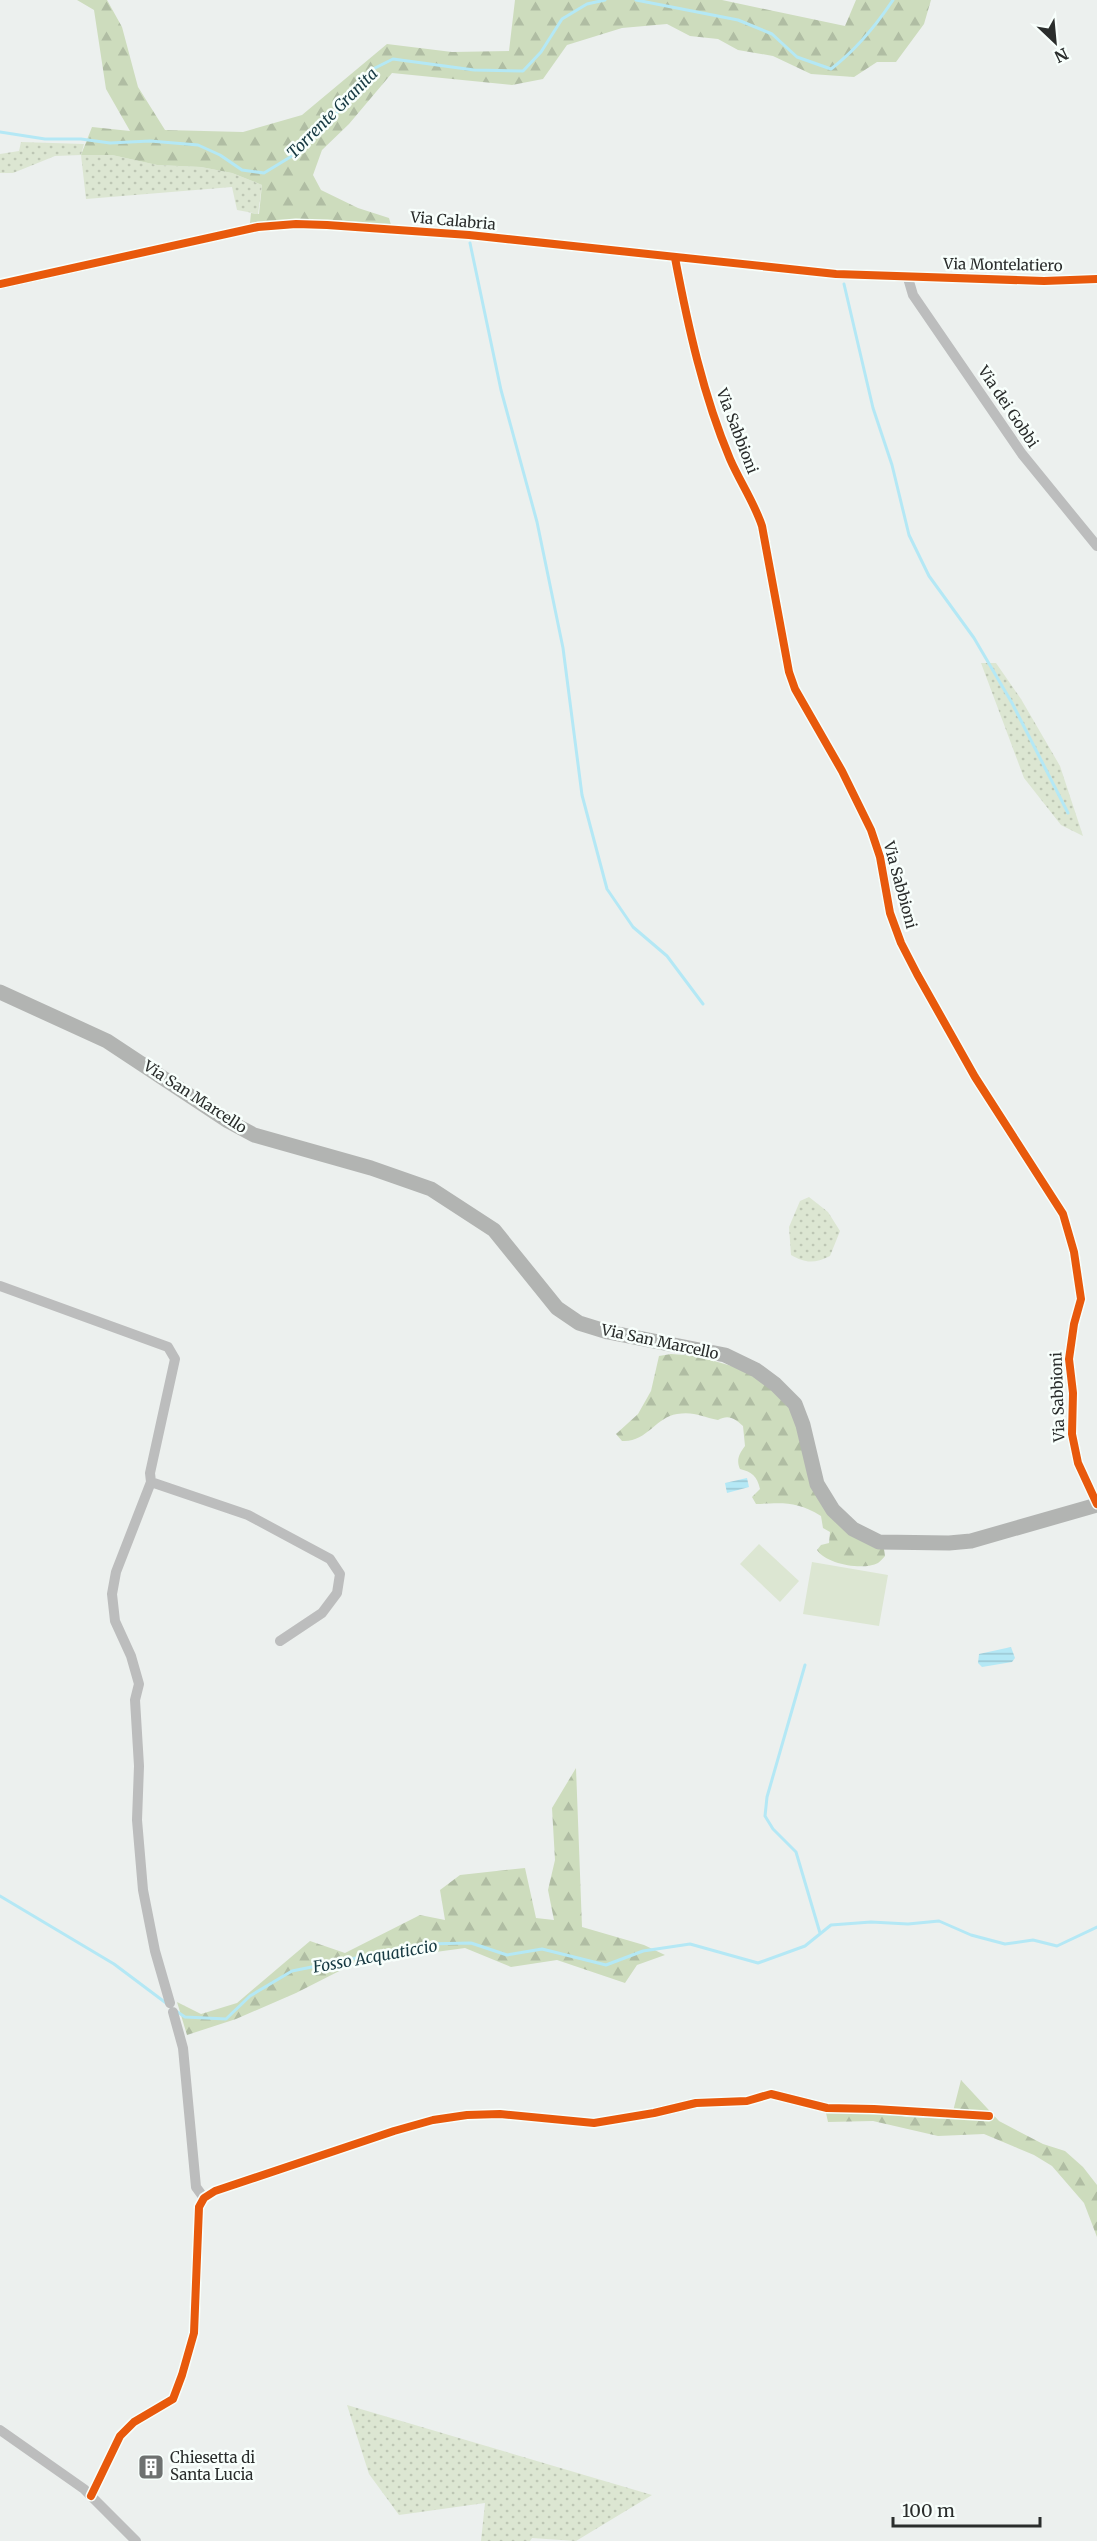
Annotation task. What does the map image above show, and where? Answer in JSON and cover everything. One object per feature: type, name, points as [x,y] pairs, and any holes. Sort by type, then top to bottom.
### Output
[{"type":"main road","name":"Via San Marcello","points":[[0,992],[107,1041],[228,1122],[254,1135],[371,1168],[431,1189],[494,1230],[557,1308],[579,1323],[608,1332],[725,1356],[756,1370],[775,1384],[795,1404],[803,1425],[817,1484],[833,1510],[853,1529],[879,1542],[972,1541],[1097,1505]]},
{"type":"street","name":"Via Calabria","points":[[0,284],[258,227],[296,224],[469,235],[836,274],[908,278]]},
{"type":"street","name":"Via Sabbioni","points":[[675,258],[696,356],[717,425],[730,460],[755,505],[762,526],[789,672],[795,689],[842,771],[871,830],[880,857],[890,913],[917,974],[975,1077],[1063,1215],[1074,1252],[1081,1299],[1074,1324],[1069,1359],[1073,1392],[1072,1434],[1078,1463],[1097,1505]]},
{"type":"street","name":"Via Montelatiero","points":[[908,278],[1044,281],[1097,279]]},
{"type":"street","name":"Via dei Gobbi","points":[[908,278],[913,295],[1022,454],[1097,546]]},
{"type":"street","points":[[0,1286],[168,1347],[175,1359],[150,1473],[151,1482],[116,1572],[112,1594],[115,1621],[131,1656],[139,1684],[135,1700],[140,1766],[137,1820],[143,1890],[155,1951],[183,2048],[196,2187],[204,2198]]},
{"type":"street","points":[[151,1482],[248,1515],[330,1559],[340,1574],[338,1593],[322,1613],[280,1641]]},
{"type":"street","points":[[91,2496],[120,2436],[134,2422],[173,2399],[194,2333],[199,2207],[204,2198],[242,2181],[394,2131],[433,2120],[467,2115],[500,2114],[594,2123],[696,2103],[747,2101],[771,2094],[827,2108],[894,2109],[989,2116]]},
{"type":"street","points":[[0,2430],[91,2496],[136,2541]]},
{"type":"green space","points":[[77,0],[107,0],[122,27],[138,87],[165,130],[243,132],[302,115],[387,44],[452,52],[509,51],[515,0],[722,0],[845,26],[856,0],[931,0],[924,24],[896,62],[877,62],[854,77],[811,74],[773,56],[738,50],[718,39],[690,36],[667,24],[622,28],[567,45],[543,79],[512,85],[392,73],[349,124],[322,150],[313,175],[321,190],[358,208],[389,218],[391,225],[335,220],[250,223],[251,213],[259,214],[262,185],[232,173],[201,167],[157,165],[112,155],[81,155],[92,127],[130,131],[106,89],[94,10]]},
{"type":"green space","points":[[21,142],[84,144],[81,155],[55,156],[13,173],[0,173],[0,154],[19,151]]},
{"type":"green space","points":[[81,155],[112,155],[157,165],[201,167],[232,173],[262,185],[258,214],[237,210],[232,187],[86,199]]},
{"type":"green space","points":[[981,663],[996,663],[1021,699],[1060,766],[1083,836],[1061,825],[1024,778]]},
{"type":"green space","points":[[809,1197],[828,1212],[840,1231],[830,1256],[814,1261],[801,1260],[791,1255],[789,1227],[800,1201]]},
{"type":"green space","points":[[671,1354],[697,1356],[735,1367],[762,1379],[797,1416],[812,1481],[884,1549],[885,1556],[878,1563],[863,1566],[845,1565],[828,1559],[817,1550],[821,1545],[829,1543],[830,1532],[823,1528],[821,1516],[790,1504],[756,1504],[752,1497],[760,1489],[756,1478],[751,1473],[740,1469],[738,1463],[745,1446],[743,1426],[732,1418],[725,1417],[718,1420],[693,1414],[677,1414],[663,1420],[638,1438],[622,1441],[616,1434],[638,1414],[651,1391],[659,1356]]},
{"type":"green space","points":[[759,1544],[799,1581],[780,1602],[740,1564]]},
{"type":"green space","points":[[812,1562],[888,1575],[879,1626],[803,1614]]},
{"type":"green space","points":[[576,1768],[582,1927],[644,1945],[665,1955],[637,1965],[625,1983],[557,1960],[511,1967],[465,1948],[355,1963],[296,1993],[236,2019],[187,2035],[177,2002],[201,2014],[237,2003],[310,1941],[345,1953],[420,1915],[445,1920],[440,1890],[460,1875],[525,1868],[536,1918],[554,1920],[548,1890],[555,1860],[552,1808]]},
{"type":"green space","points":[[961,2080],[999,2121],[1043,2144],[1065,2151],[1083,2167],[1097,2185],[1097,2237],[1084,2203],[1052,2166],[1034,2155],[984,2134],[938,2136],[873,2121],[828,2122],[826,2113],[882,2112],[907,2117],[951,2119]]},
{"type":"green space","points":[[347,2405],[652,2495],[576,2541],[532,2538],[530,2541],[481,2541],[485,2503],[399,2515],[369,2474]]},
{"type":"water","points":[[747,1478],[749,1487],[727,1493],[725,1483]]},
{"type":"water","points":[[1011,1647],[1015,1658],[1012,1662],[982,1667],[978,1663],[979,1654]]},
{"type":"waterway","name":"Torrente Granita","points":[[0,132],[45,139],[81,139],[110,143],[150,141],[198,145],[220,155],[242,170],[264,173],[292,156],[336,114],[371,70],[393,59],[474,70],[523,71],[541,52],[562,19],[587,4],[605,0]]},
{"type":"waterway","name":"Torrente Granita","points":[[636,0],[738,20],[772,34],[797,57],[831,69],[865,38],[893,0]]},
{"type":"waterway","points":[[470,243],[501,390],[537,522],[563,648],[582,795],[607,889],[633,927],[667,956],[703,1004]]},
{"type":"waterway","points":[[844,284],[873,408],[892,465],[909,535],[929,576],[974,638],[1012,703],[1068,813]]},
{"type":"waterway","points":[[805,1665],[767,1797],[765,1816],[773,1829],[796,1852],[820,1933]]},
{"type":"waterway","name":"Fosso Acquaticcio","points":[[0,1896],[114,1964],[166,2003]]},
{"type":"waterway","name":"Fosso Acquaticcio","points":[[176,2011],[185,2017],[226,2019],[250,1996],[292,1971],[425,1944],[471,1943],[507,1955],[542,1949],[606,1965],[643,1951],[690,1944],[758,1963],[805,1946],[831,1925],[871,1922],[908,1924],[939,1921],[971,1935],[1005,1944],[1033,1940],[1057,1946],[1097,1927]]},
{"type":"cycle path","points":[[0,284],[258,227],[296,224],[469,235],[836,274],[1044,281],[1097,279]]},
{"type":"cycle path","points":[[675,258],[691,335],[720,435],[762,526],[789,672],[795,689],[842,771],[871,830],[880,857],[890,913],[901,943],[975,1077],[1063,1214],[1074,1252],[1081,1299],[1074,1324],[1069,1359],[1073,1393],[1072,1434],[1078,1463],[1097,1504]]},
{"type":"cycle path","points":[[91,2496],[120,2436],[134,2422],[173,2399],[194,2333],[199,2207],[204,2198],[215,2191],[394,2131],[433,2120],[467,2115],[500,2114],[594,2123],[696,2103],[747,2101],[771,2094],[827,2108],[989,2116]]},
{"type":"place","name":"Chiesetta di Santa Lucia","points":[[151,2467]]}]
